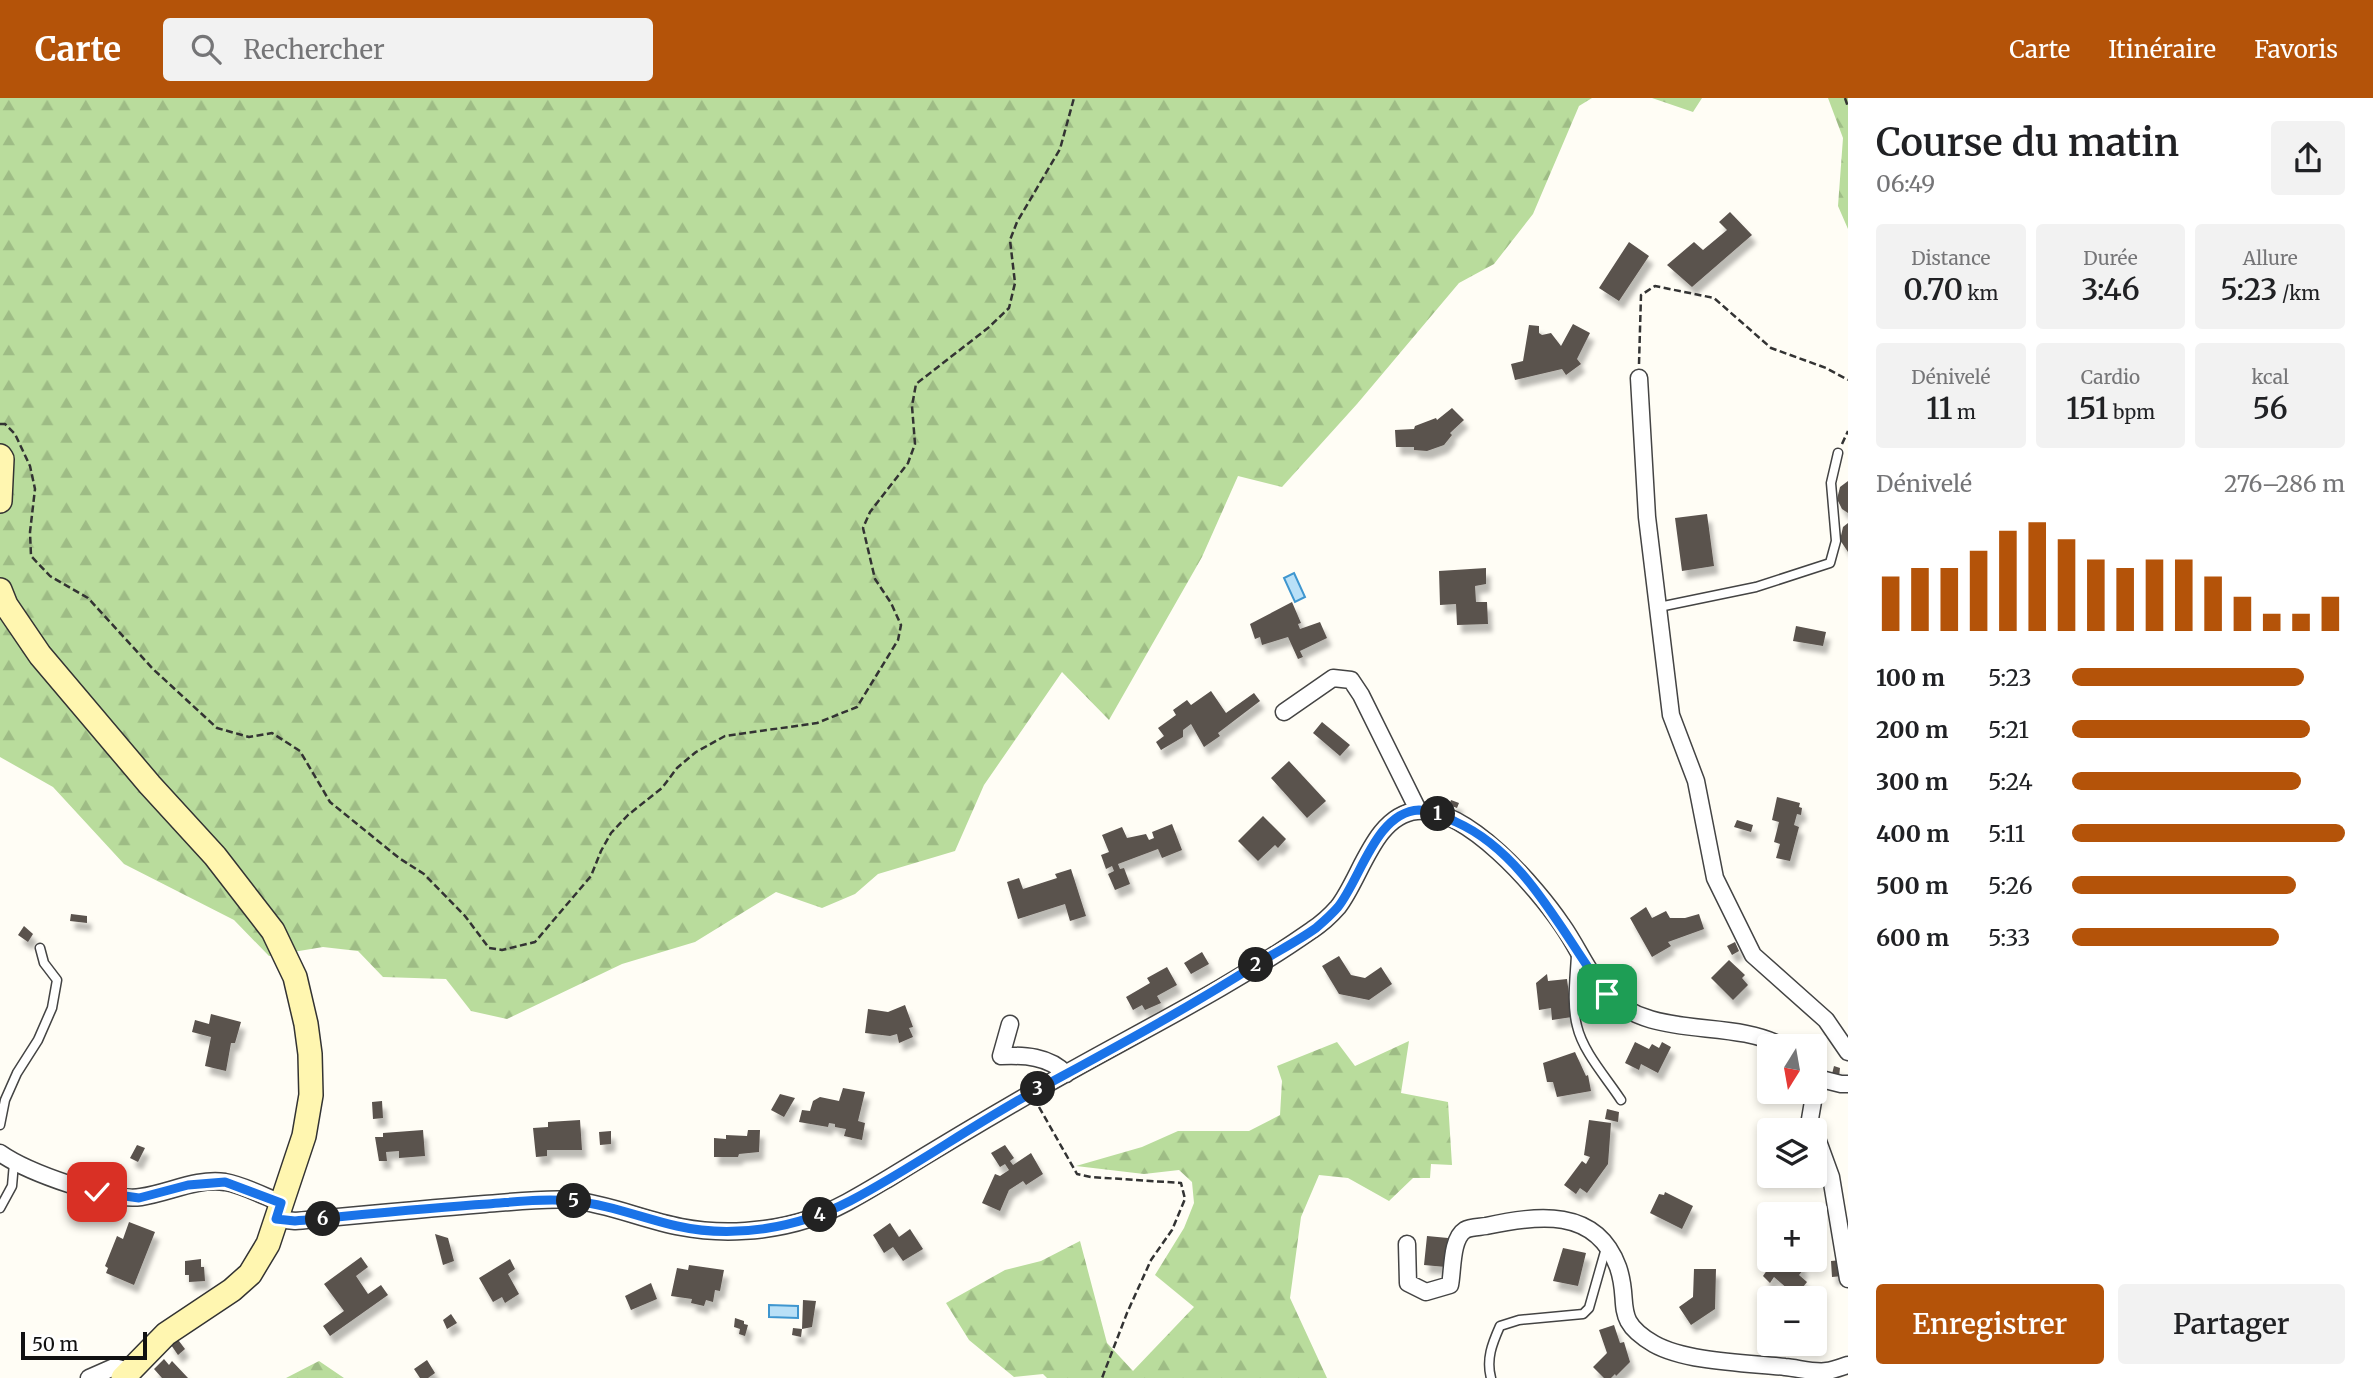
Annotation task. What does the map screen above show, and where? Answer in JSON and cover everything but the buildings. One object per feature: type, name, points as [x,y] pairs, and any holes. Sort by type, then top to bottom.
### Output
[{"type":"street","points":[[1639,378],[1647,517],[1671,715],[1696,781],[1715,877],[1753,955],[1826,1020],[1848,1052]]},
{"type":"street","points":[[0,456],[0,501]]},
{"type":"street","points":[[0,590],[6,605],[40,655],[150,785],[215,856],[273,931],[295,977],[309,1044],[311,1095],[304,1136],[268,1244],[250,1274],[232,1290],[166,1334],[126,1374],[114,1367],[89,1378]]},
{"type":"street","points":[[1284,712],[1333,678],[1351,680],[1418,810]]},
{"type":"street","points":[[0,1153],[14,1163],[74,1186],[139,1198],[188,1185],[225,1182],[295,1221],[435,1208],[572,1200],[634,1213],[679,1227],[716,1231],[758,1230],[809,1220],[849,1202],[1032,1093],[1199,1001],[1315,928],[1338,908],[1381,833],[1394,818],[1418,810],[1440,814],[1467,827],[1492,846],[1524,877],[1562,924],[1607,994],[1626,1008],[1692,1029],[1757,1036]]},
{"type":"street","points":[[1010,1024],[1002,1056],[1027,1054],[1059,1066],[1066,1074]]},
{"type":"street","points":[[1827,1080],[1848,1084]]},
{"type":"street","points":[[1827,1166],[1848,1279]]},
{"type":"street","points":[[1407,1244],[1408,1283],[1426,1292],[1450,1285],[1456,1241],[1465,1230],[1510,1221],[1563,1218],[1583,1226],[1607,1245],[1618,1269],[1629,1325],[1654,1344],[1674,1352],[1710,1359],[1826,1371],[1848,1365]]},
{"type":"lane","points":[[1659,607],[1756,587],[1830,563],[1836,541],[1831,483],[1838,453]]},
{"type":"lane","points":[[0,1125],[5,1100],[17,1073],[38,1040],[52,1009],[57,980],[44,963],[40,948]]},
{"type":"lane","points":[[1578,951],[1575,1012],[1578,1030],[1622,1100]]},
{"type":"lane","points":[[0,1209],[12,1186],[14,1163]]},
{"type":"lane","points":[[1491,1378],[1488,1365],[1492,1344],[1500,1326],[1518,1320],[1583,1314],[1589,1308],[1607,1245]]},
{"type":"path","points":[[0,424],[5,424],[15,434],[30,466],[35,489],[30,532],[31,556],[50,576],[88,598],[153,669],[217,728],[249,737],[272,733],[300,751],[330,802],[424,874],[465,916],[489,948],[502,950],[534,942],[591,876],[611,833],[628,815],[662,788],[677,768],[696,752],[725,736],[817,723],[858,707],[898,640],[901,625],[891,603],[875,579],[863,528],[870,512],[908,463],[915,444],[912,406],[916,384],[988,328],[1009,308],[1015,283],[1010,240],[1017,222],[1060,149],[1074,98]]},
{"type":"path","points":[[1845,98],[1848,107]]},
{"type":"path","points":[[1639,378],[1641,295],[1656,286],[1713,298],[1771,348],[1826,368],[1848,380]]},
{"type":"path","points":[[1032,1093],[1077,1174],[1181,1183],[1185,1199],[1172,1230],[1151,1260],[1102,1378]]},
{"type":"green space","points":[[0,98],[1592,98],[1579,106],[1533,214],[1494,264],[1459,283],[1357,404],[1282,487],[1238,476],[1202,557],[1109,720],[1062,672],[984,785],[955,851],[878,874],[855,894],[822,908],[776,892],[695,942],[622,964],[507,1019],[471,1011],[446,979],[383,977],[358,951],[323,947],[269,956],[234,920],[124,864],[53,787],[0,757]]},
{"type":"green space","points":[[1652,98],[1702,98],[1693,112]]},
{"type":"green space","points":[[1828,98],[1848,98],[1848,229],[1838,206],[1843,138]]},
{"type":"green space","points":[[1409,1041],[1401,1093],[1448,1102],[1452,1165],[1431,1164],[1430,1178],[1413,1178],[1389,1201],[1348,1178],[1319,1175],[1301,1217],[1290,1298],[1327,1378],[1047,1378],[1043,1374],[1014,1377],[969,1340],[946,1303],[1005,1270],[1041,1261],[1080,1241],[1107,1343],[1133,1371],[1194,1307],[1155,1275],[1184,1228],[1194,1203],[1192,1182],[1179,1170],[1144,1174],[1076,1166],[1142,1147],[1178,1131],[1249,1131],[1280,1115],[1282,1081],[1277,1066],[1337,1042],[1355,1066]]},
{"type":"green space","points":[[319,1361],[344,1378],[286,1378]]},
{"type":"water","points":[[1294,573],[1305,597],[1295,602],[1284,578]]},
{"type":"water","points":[[769,1305],[798,1306],[798,1318],[769,1317]]},
{"type":"route","points":[[97,1192],[139,1198],[188,1185],[225,1182],[281,1203],[276,1219],[284,1221],[572,1200],[634,1213],[679,1227],[716,1231],[758,1230],[809,1220],[849,1202],[1032,1093],[1199,1001],[1315,928],[1338,908],[1381,833],[1394,818],[1418,810],[1440,814],[1467,827],[1492,846],[1524,877],[1562,924],[1592,975],[1607,994]]}]
